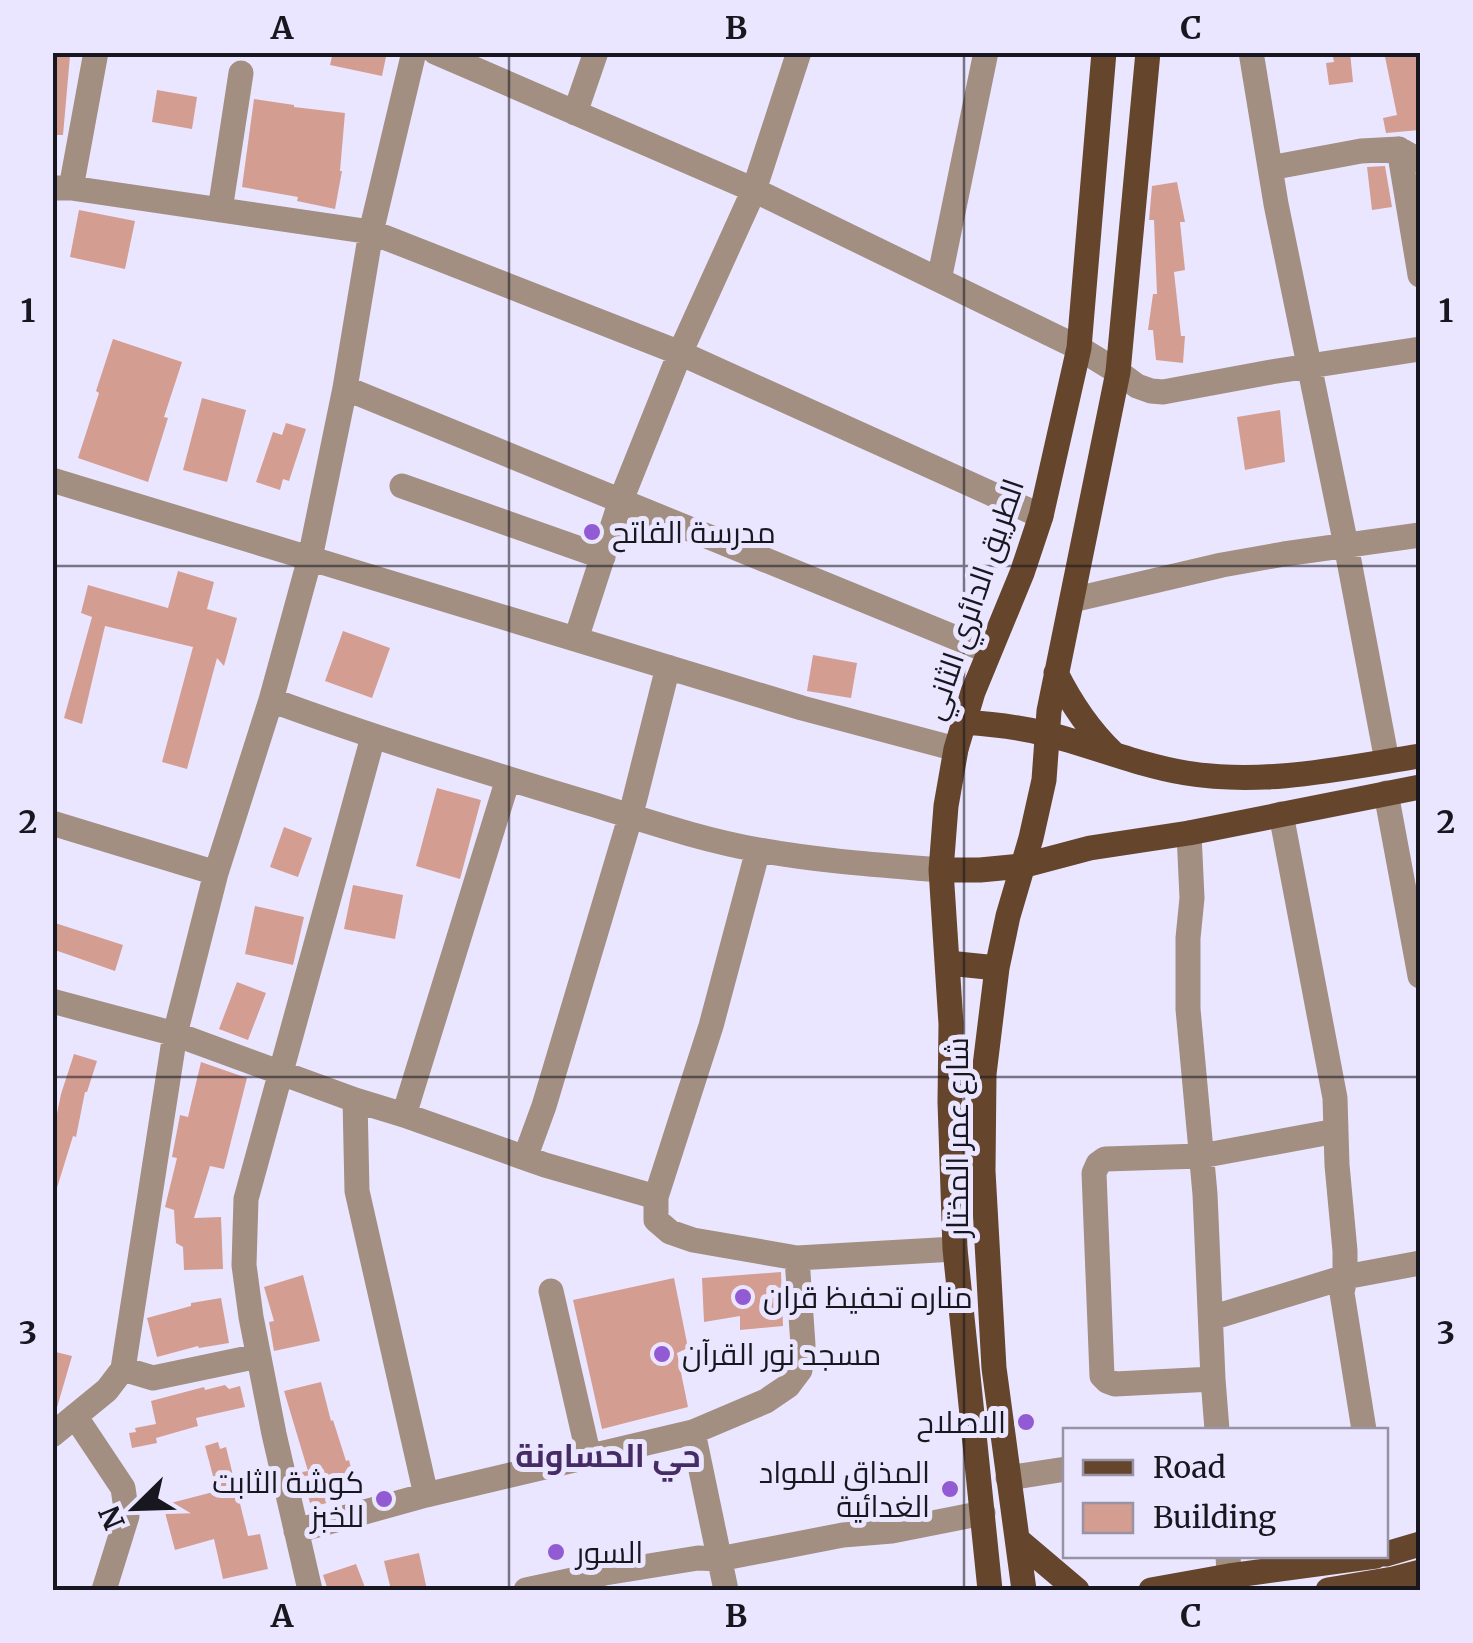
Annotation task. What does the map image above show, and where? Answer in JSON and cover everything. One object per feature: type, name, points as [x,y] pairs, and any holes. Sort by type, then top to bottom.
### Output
[{"type":"main road","name":"الطريق الدائري الثاني","points":[[940,870],[956,750],[988,651],[1022,572],[1040,516],[1079,348],[1104,52]]},
{"type":"main road","points":[[1022,866],[1042,795],[1056,672],[1118,372],[1148,52]]},
{"type":"main road","points":[[1056,672],[1076,710],[1117,756]]},
{"type":"main road","points":[[964,722],[1048,734],[1189,774],[1226,777],[1300,775],[1420,756]]},
{"type":"main road","points":[[940,870],[1022,866],[1090,848],[1420,787]]},
{"type":"main road","name":"شارع عمر المختار","points":[[1022,866],[997,968],[984,1074],[983,1171],[994,1368],[1024,1590]]},
{"type":"main road","name":"شارع عمر المختار","points":[[940,870],[948,963],[955,1249],[990,1590]]},
{"type":"main road","points":[[948,963],[997,968]]},
{"type":"main road","points":[[1018,1540],[1077,1590]]},
{"type":"main road","points":[[1328,1590],[1420,1544]]},
{"type":"main road","points":[[1152,1590],[1229,1574],[1387,1563],[1420,1572]]},
{"type":"street","points":[[96,52],[62,188],[371,232],[680,354],[1040,516]]},
{"type":"street","points":[[52,1435],[107,1390],[123,1370],[175,1034],[216,873],[310,558],[345,388],[371,232],[414,52]]},
{"type":"street","points":[[435,52],[754,190],[1079,348],[1151,392],[1420,349]]},
{"type":"street","points":[[575,113],[596,52]]},
{"type":"street","points":[[576,639],[622,500],[680,354],[754,190],[798,52]]},
{"type":"street","points":[[939,280],[986,52]]},
{"type":"street","points":[[1251,52],[1270,168],[1387,761]]},
{"type":"street","points":[[220,210],[241,74]]},
{"type":"street","points":[[1270,168],[1361,152],[1410,155],[1420,275]]},
{"type":"street","points":[[345,388],[988,651]]},
{"type":"street","points":[[52,480],[802,708],[956,750]]},
{"type":"street","points":[[402,486],[603,557]]},
{"type":"street","points":[[1072,600],[1222,565],[1420,536]]},
{"type":"street","points":[[525,1158],[630,818],[668,667]]},
{"type":"street","points":[[270,700],[372,737],[630,818],[758,850],[940,870]]},
{"type":"street","points":[[310,1590],[258,1356],[244,1264],[246,1199],[372,737]]},
{"type":"street","points":[[404,1115],[508,779]]},
{"type":"street","points":[[1386,793],[1415,927],[1420,976]]},
{"type":"street","points":[[1281,814],[1332,1082],[1342,1293],[1364,1428]]},
{"type":"street","points":[[52,823],[216,873]]},
{"type":"street","points":[[1189,832],[1192,898],[1188,1008],[1217,1428]]},
{"type":"street","points":[[758,850],[710,1026],[656,1196],[656,1220],[670,1232],[693,1240],[797,1258],[955,1249]]},
{"type":"street","points":[[52,1001],[175,1034],[525,1158],[656,1196]]},
{"type":"street","points":[[355,1100],[357,1191],[426,1496]]},
{"type":"street","points":[[1212,1379],[1115,1384],[1102,1376],[1094,1174],[1098,1164],[1104,1160],[1201,1156],[1336,1131]]},
{"type":"street","points":[[296,1531],[693,1432],[766,1401],[788,1386],[800,1370],[803,1345],[797,1258]]},
{"type":"street","points":[[1210,1318],[1344,1277],[1420,1263]]},
{"type":"street","points":[[551,1291],[589,1457]]},
{"type":"street","points":[[123,1370],[154,1378],[258,1356]]},
{"type":"street","points":[[75,1416],[123,1488],[126,1516],[104,1590]]},
{"type":"street","points":[[693,1432],[726,1590]]},
{"type":"street","points":[[1008,1478],[1063,1469]]},
{"type":"street","points":[[526,1590],[604,1573],[698,1558],[719,1560],[983,1513]]},
{"type":"building","points":[[333,52],[387,52],[382,76],[330,65]]},
{"type":"building","points":[[1332,52],[1350,52],[1353,82],[1329,85],[1326,63],[1334,62]]},
{"type":"building","points":[[1384,52],[1420,52],[1420,130],[1386,133],[1383,118],[1397,115]]},
{"type":"building","points":[[52,54],[70,56],[63,135],[52,135]]},
{"type":"building","points":[[157,90],[197,97],[192,129],[152,122]]},
{"type":"building","points":[[254,99],[345,113],[342,171],[335,209],[297,201],[298,197],[242,187]]},
{"type":"building","points":[[1385,166],[1392,207],[1372,210],[1367,167]]},
{"type":"building","points":[[1177,182],[1185,222],[1180,222],[1185,270],[1174,272],[1181,336],[1185,336],[1183,363],[1156,360],[1153,330],[1148,330],[1153,294],[1157,294],[1154,220],[1149,220],[1152,186]]},
{"type":"building","points":[[79,210],[135,221],[125,269],[70,257]]},
{"type":"building","points":[[113,339],[182,362],[148,482],[78,458]]},
{"type":"building","points":[[202,398],[246,410],[227,482],[183,470]]},
{"type":"building","points":[[1280,410],[1285,462],[1245,470],[1237,417]]},
{"type":"building","points":[[286,423],[306,429],[289,481],[283,479],[280,490],[256,482],[273,432],[282,435]]},
{"type":"building","points":[[178,571],[214,582],[207,609],[237,618],[224,666],[217,658],[187,769],[162,762],[193,647],[105,626],[82,724],[64,718],[92,617],[81,613],[88,585],[168,608]]},
{"type":"building","points":[[343,631],[390,648],[372,698],[325,681]]},
{"type":"building","points":[[813,655],[857,663],[851,698],[807,691]]},
{"type":"building","points":[[437,788],[481,800],[460,879],[416,866]]},
{"type":"building","points":[[284,827],[312,838],[298,877],[270,867]]},
{"type":"building","points":[[353,885],[403,895],[395,939],[344,929]]},
{"type":"building","points":[[255,906],[304,917],[293,965],[245,954]]},
{"type":"building","points":[[52,922],[123,945],[115,971],[52,949]]},
{"type":"building","points":[[237,982],[266,993],[248,1040],[219,1029]]},
{"type":"building","points":[[74,1054],[97,1061],[85,1092],[76,1137],[73,1136],[56,1191],[52,1191],[52,1138]]},
{"type":"building","points":[[201,1062],[247,1078],[224,1169],[210,1166],[194,1218],[221,1217],[223,1269],[184,1270],[183,1247],[176,1243],[174,1210],[165,1207],[177,1158],[172,1157],[180,1115],[188,1117]]},
{"type":"building","name":"مناره تحفيظ قران","points":[[781,1272],[783,1326],[740,1330],[740,1316],[704,1322],[702,1278]]},
{"type":"building","points":[[303,1275],[320,1341],[274,1351],[269,1322],[274,1321],[264,1287]]},
{"type":"building","points":[[674,1278],[688,1348],[677,1353],[688,1407],[602,1429],[573,1300]]},
{"type":"building","points":[[221,1298],[229,1343],[157,1357],[147,1318],[191,1303]]},
{"type":"building","points":[[52,1351],[72,1356],[56,1411],[52,1410]]},
{"type":"building","points":[[321,1382],[358,1495],[311,1507],[302,1472],[308,1471],[284,1391]]},
{"type":"building","points":[[225,1385],[229,1389],[240,1386],[245,1407],[196,1418],[198,1426],[156,1438],[157,1443],[132,1448],[129,1433],[156,1424],[151,1401]]},
{"type":"building","points":[[218,1442],[220,1449],[226,1447],[248,1536],[260,1534],[268,1569],[223,1579],[214,1539],[175,1550],[163,1505],[217,1491],[205,1446]]},
{"type":"building","points":[[419,1553],[427,1590],[391,1590],[384,1561]]},
{"type":"building","points":[[356,1564],[366,1590],[328,1590],[323,1575]]},
{"type":"place","name":"مدرسة الفاتح","points":[[592,532]]},
{"type":"place","name":"مناره تحفيظ قران","points":[[743,1297]]},
{"type":"place","name":"مسجد نور القرآن","points":[[662,1354]]},
{"type":"place","name":"الاصلاح","points":[[1026,1422]]},
{"type":"place","name":"المذاق للمواد الغدائية","points":[[950,1489]]},
{"type":"place","name":"كوشة الثابت للخبز","points":[[384,1499]]},
{"type":"place","name":"السور","points":[[556,1552]]},
{"type":"district","name":"حي الحساونة","points":[[608,1456]]}]
